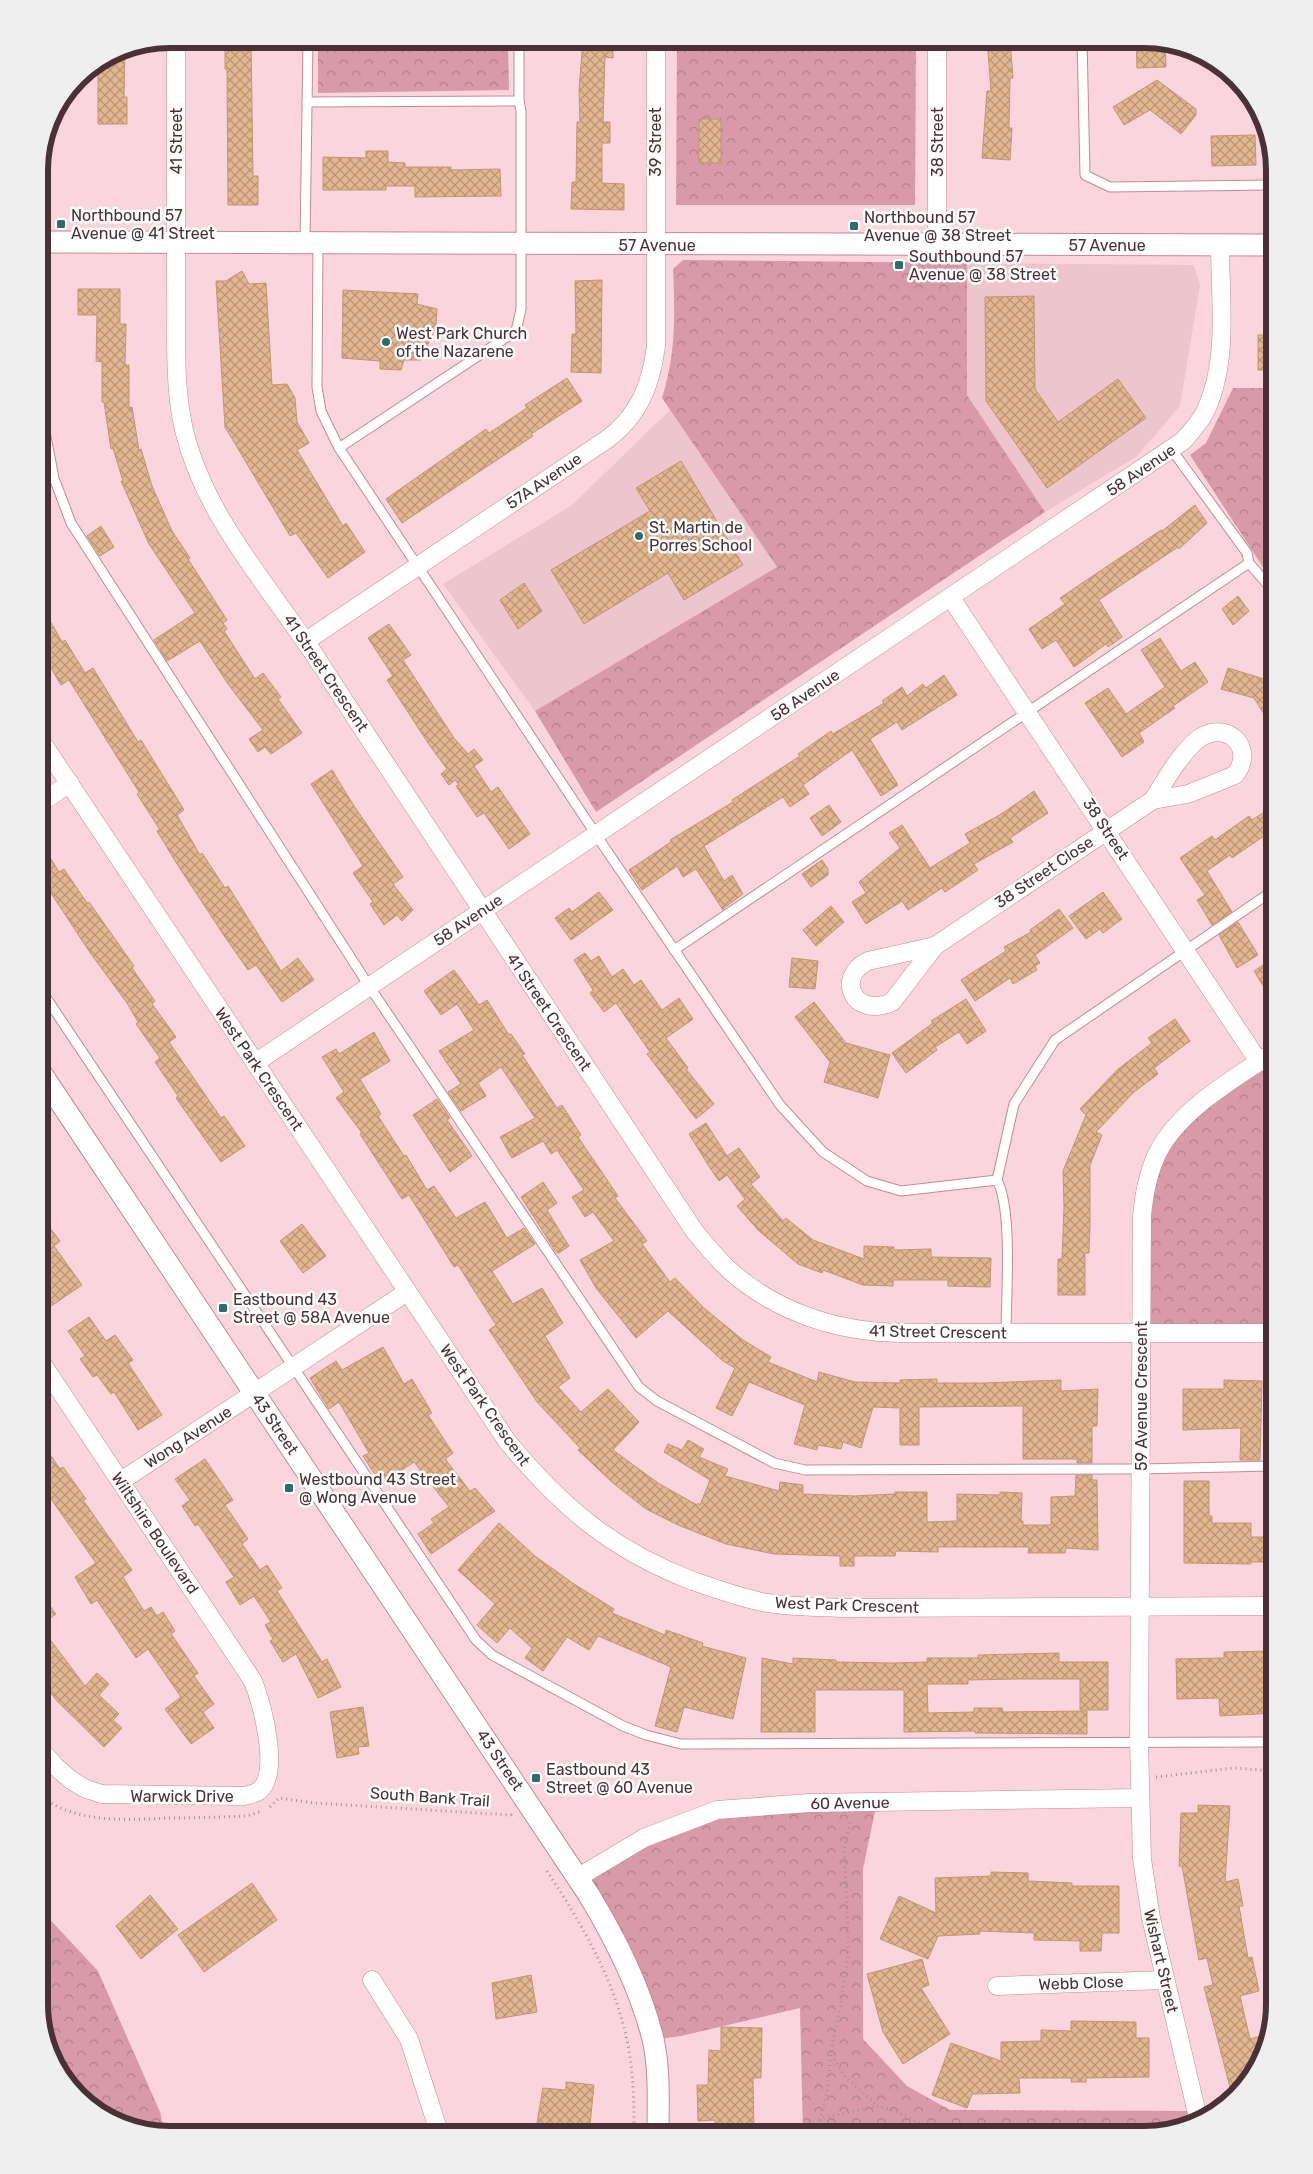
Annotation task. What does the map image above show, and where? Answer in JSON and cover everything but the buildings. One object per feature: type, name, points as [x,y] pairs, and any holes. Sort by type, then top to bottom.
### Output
[{"type":"street","name":"41 Street","points":[[176,48],[176,243]]},
{"type":"street","name":"39 Street","points":[[655,245],[656,48]]},
{"type":"street","name":"38 Street","points":[[937,48],[937,245]]},
{"type":"street","name":"57 Avenue","points":[[48,242],[1266,245]]},
{"type":"street","name":"41 Street Crescent","points":[[176,243],[178,385],[183,427],[193,463],[210,500],[230,534],[306,640],[482,911],[695,1232],[725,1266],[747,1284],[797,1313],[849,1329],[875,1333],[1266,1333]]},
{"type":"street","name":"57A Avenue","points":[[306,640],[606,440],[620,430],[631,418],[642,401],[650,382],[654,364],[656,346],[655,245]]},
{"type":"street","name":"58 Avenue","points":[[255,1063],[1172,450],[1193,429],[1205,412],[1213,392],[1220,348],[1220,245]]},
{"type":"street","name":"38 Street","points":[[951,598],[1107,830],[1259,1062]]},
{"type":"street","name":"38 Street Close","points":[[936,946],[868,961],[860,965],[854,971],[851,980],[855,999],[862,1005],[871,1008],[881,1007],[892,1002],[936,946],[1153,800],[1173,770],[1197,740],[1213,732],[1222,732],[1238,740],[1242,759],[1240,768],[1235,775],[1188,794],[1153,800]]},
{"type":"street","name":"West Park Crescent","points":[[48,751],[507,1441],[530,1470],[570,1510],[615,1544],[658,1566],[736,1596],[788,1605],[846,1608],[1266,1606]]},
{"type":"street","points":[[48,798],[70,783]]},
{"type":"street","name":"59 Avenue Crescent","points":[[1140,1798],[1140,1333],[1142,1216],[1145,1191],[1158,1151],[1180,1123],[1198,1105],[1266,1057]]},
{"type":"street","name":"43 Street","points":[[48,1083],[606,1923],[628,1966],[653,2040],[657,2070],[658,2126]]},
{"type":"street","name":"Wong Avenue","points":[[121,1481],[407,1292]]},
{"type":"street","name":"Wiltshire Boulevard","points":[[47,1371],[253,1681],[263,1712]]},
{"type":"street","name":"Warwick Drive","points":[[47,1757],[72,1780],[86,1789],[102,1794],[115,1796],[244,1796],[258,1792],[267,1776],[268,1742],[263,1712]]},
{"type":"street","name":"60 Avenue","points":[[577,1878],[644,1838],[717,1810],[810,1803],[1140,1798]]},
{"type":"street","name":"Wishart Street","points":[[1140,1798],[1142,1859],[1145,1884],[1165,1980],[1197,2114]]},
{"type":"street","points":[[372,1980],[410,2039],[437,2126]]},
{"type":"street","name":"Webb Close","points":[[997,1986],[1165,1980]]},
{"type":"lane","points":[[308,48],[307,102],[317,387],[321,411],[339,448],[596,834],[780,1105],[823,1152],[867,1181],[901,1191],[997,1180]]},
{"type":"lane","points":[[339,448],[516,331],[521,309],[520,48]]},
{"type":"lane","points":[[1082,48],[1085,175],[1110,187],[1266,185]]},
{"type":"lane","points":[[307,102],[519,101]]},
{"type":"lane","points":[[48,446],[54,478],[71,523],[369,986],[638,1388],[658,1401],[774,1463],[805,1470],[1140,1469],[1266,1466]]},
{"type":"lane","points":[[1172,450],[1247,552],[1249,563],[1266,583]]},
{"type":"lane","points":[[674,950],[1249,563]]},
{"type":"lane","points":[[1006,1333],[1006,1219],[1002,1188],[997,1180],[1014,1104],[1055,1040],[1266,895]]},
{"type":"lane","points":[[48,1000],[292,1368],[476,1640],[492,1655],[623,1726],[646,1735],[681,1744],[1266,1742]]},
{"type":"path","points":[[1157,1777],[1234,1768],[1266,1770]]},
{"type":"path","name":"South Bank Trail","points":[[47,1801],[72,1812],[119,1820],[247,1816],[267,1809],[278,1798],[314,1803],[511,1815],[516,1823]]},
{"type":"path","points":[[818,2126],[828,2087],[830,2055],[840,2007],[849,1945],[844,1849],[854,1802]]},
{"type":"path","points":[[543,1865],[596,1953],[616,2003],[626,2037],[632,2073],[634,2126]]},
{"type":"path","points":[[830,2055],[846,2078],[877,2106]]},
{"type":"path","points":[[820,2120],[834,2114],[877,2106],[893,2110],[926,2126]]},
{"type":"shaded area","points":[[967,263],[1194,265],[1200,285],[1180,406],[1137,456],[1045,512],[967,395]]},
{"type":"shaded area","name":"St. Martin de Porres School","points":[[670,410],[777,567],[535,711],[443,584],[572,505]]},
{"type":"green space","points":[[318,48],[508,48],[509,90],[318,93]]},
{"type":"green space","points":[[677,48],[916,48],[915,205],[676,205]]},
{"type":"green space","points":[[683,260],[967,263],[967,395],[1045,512],[596,812],[535,711],[777,567],[662,398],[670,366],[674,334],[673,269]]},
{"type":"green space","points":[[1233,388],[1266,388],[1266,572],[1190,455],[1206,443]]},
{"type":"green space","points":[[1266,1058],[1266,1333],[1140,1333],[1142,1216],[1171,1133]]},
{"type":"green space","points":[[877,1802],[863,1869],[863,2039],[907,2086],[950,2110],[1197,2111],[1198,2114],[1167,2124],[1144,2126],[803,2126],[800,2008],[681,2036],[653,2040],[577,1878],[717,1810]]},
{"type":"green space","points":[[47,1916],[98,1971],[160,2112],[163,2126],[146,2124],[115,2114],[89,2096],[78,2085],[60,2059],[52,2036],[47,2005]]},
{"type":"place","name":"Northbound 57 Avenue @ 41 Street","points":[[61,224]]},
{"type":"place","name":"Northbound 57 Avenue @ 38 Street","points":[[854,226]]},
{"type":"place","name":"Southbound 57 Avenue @ 38 Street","points":[[899,265]]},
{"type":"place","name":"West Park Church of the Nazarene","points":[[386,342]]},
{"type":"place","name":"St. Martin de Porres School","points":[[639,536]]},
{"type":"place","name":"Eastbound 43 Street @ 58A Avenue","points":[[223,1308]]},
{"type":"place","name":"Westbound 43 Street @ Wong Avenue","points":[[289,1488]]},
{"type":"place","name":"Eastbound 43 Street @ 60 Avenue","points":[[536,1778]]}]
